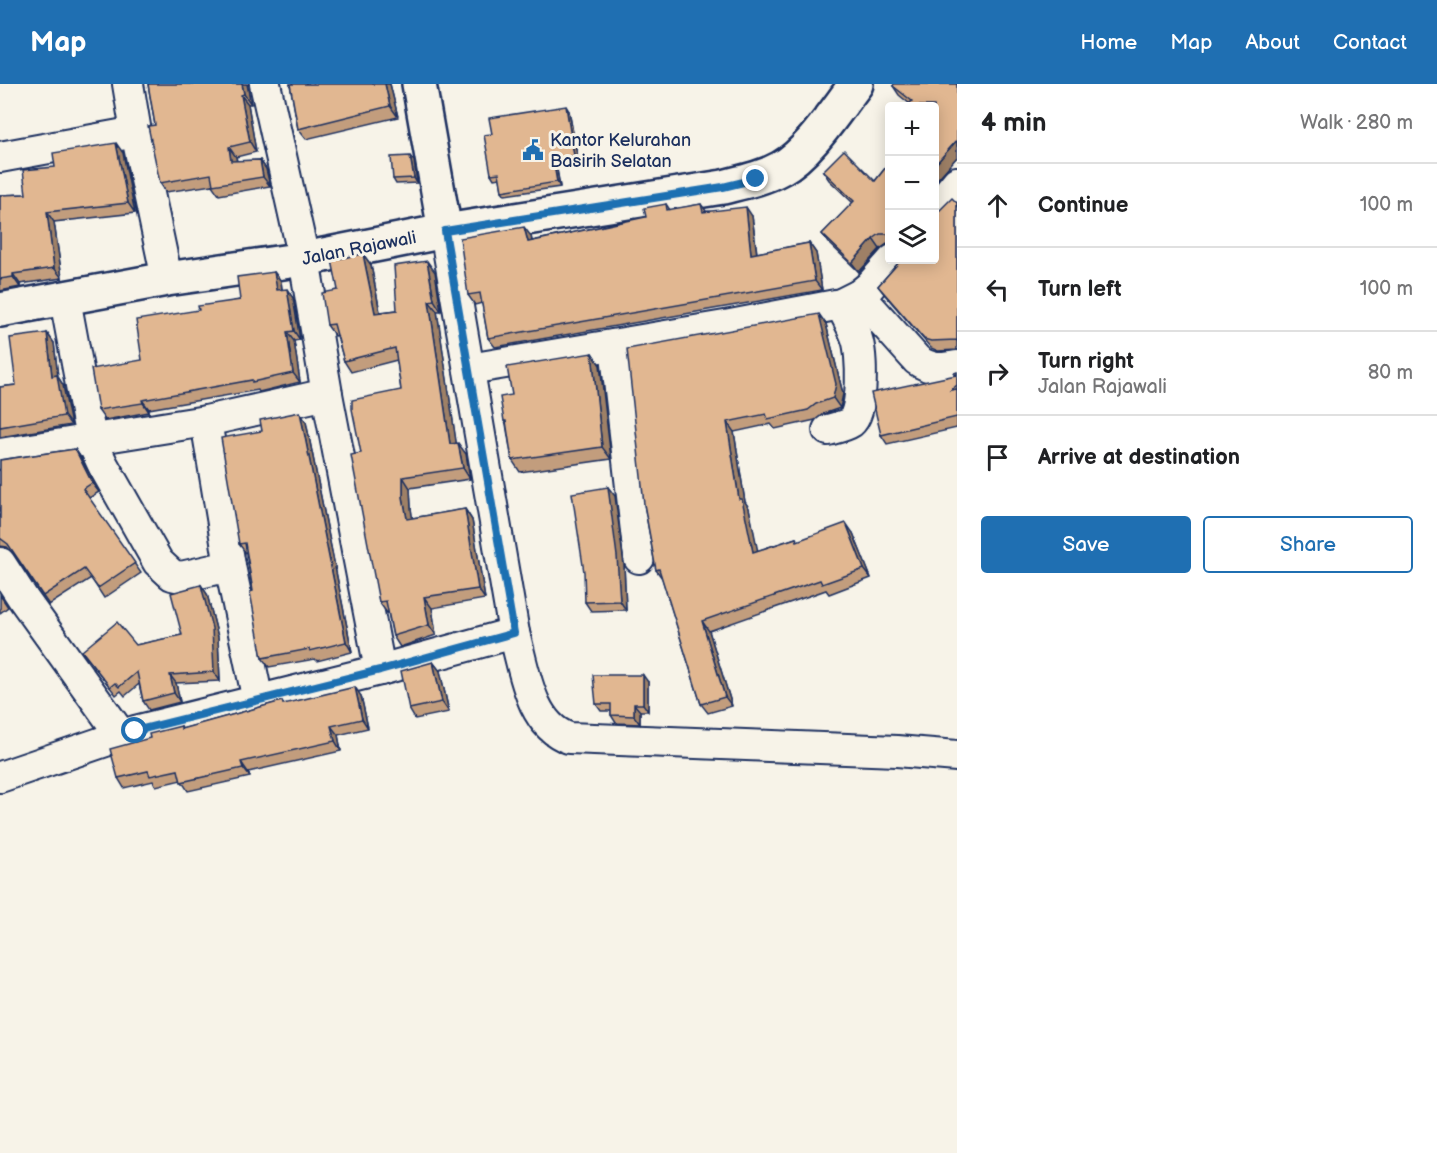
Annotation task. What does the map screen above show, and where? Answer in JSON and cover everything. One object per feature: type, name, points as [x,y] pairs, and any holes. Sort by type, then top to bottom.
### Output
[{"type":"street","points":[[128,84],[136,132],[168,279]]},
{"type":"street","points":[[265,84],[304,259],[327,394],[380,670]]},
{"type":"street","points":[[419,84],[514,633],[530,693],[546,725],[557,734],[569,738],[897,751],[957,756]]},
{"type":"street","name":"Jalan Rajawali","points":[[0,310],[168,279],[304,259],[445,231],[712,189],[756,179],[782,168],[802,153],[856,84]]},
{"type":"street","points":[[0,157],[136,132]]},
{"type":"street","points":[[939,204],[957,182]]},
{"type":"street","points":[[468,369],[615,345],[850,300],[880,276],[890,264]]},
{"type":"street","points":[[65,299],[91,439],[103,465],[158,562],[172,575],[187,577],[230,566]]},
{"type":"street","points":[[850,300],[927,367],[939,369],[957,366]]},
{"type":"street","points":[[828,430],[850,422],[854,418],[860,387],[860,354],[850,300]]},
{"type":"street","points":[[615,345],[639,558]]},
{"type":"street","points":[[0,454],[206,422],[327,394]]},
{"type":"street","points":[[206,422],[230,566],[258,701]]},
{"type":"street","points":[[0,563],[121,735]]},
{"type":"street","points":[[0,777],[121,735],[380,670],[514,633]]},
{"type":"building","points":[[148,84],[242,84],[244,94],[241,95],[250,142],[229,147],[231,161],[260,160],[263,177],[213,185],[211,174],[160,183],[148,126],[155,125]]},
{"type":"building","points":[[290,84],[385,84],[390,106],[298,129]]},
{"type":"building","points":[[894,84],[957,84],[957,140],[939,160],[939,102],[911,102],[893,86]]},
{"type":"building","name":"Kantor Kelurahan Basirih Selatan","points":[[566,106],[574,156],[553,159],[557,182],[502,191],[499,173],[491,174],[484,135],[492,134],[489,118]]},
{"type":"building","points":[[116,143],[128,203],[47,212],[54,268],[13,274],[13,277],[0,279],[0,195],[26,194],[23,170],[55,167],[53,153]]},
{"type":"building","points":[[844,150],[875,181],[885,168],[885,234],[880,234],[873,239],[852,263],[822,234],[854,201],[823,171]]},
{"type":"building","points":[[410,156],[414,178],[393,179],[391,157]]},
{"type":"building","points":[[952,198],[957,203],[957,341],[924,339],[878,286],[897,264],[939,264],[939,211]]},
{"type":"building","points":[[666,204],[667,210],[701,204],[703,212],[746,207],[751,254],[809,243],[815,281],[488,338],[480,293],[468,295],[460,238],[524,227],[528,242],[646,217],[644,208]]},
{"type":"building","points":[[363,254],[375,313],[397,310],[394,266],[427,261],[434,300],[429,301],[450,444],[458,443],[463,468],[403,477],[403,497],[407,519],[465,509],[478,589],[424,597],[429,625],[393,636],[386,601],[379,602],[351,455],[361,453],[352,400],[401,390],[395,348],[344,361],[334,324],[327,325],[322,293],[338,290],[332,260]]},
{"type":"building","points":[[274,272],[277,290],[287,289],[294,331],[287,332],[293,373],[98,410],[91,369],[142,360],[136,320],[199,310],[198,306],[240,300],[237,277]]},
{"type":"building","points":[[819,314],[836,384],[833,398],[816,404],[808,410],[768,419],[766,414],[727,422],[739,499],[742,499],[753,552],[796,538],[797,541],[846,523],[864,569],[822,584],[820,580],[702,621],[725,697],[701,704],[659,569],[656,570],[644,504],[627,349]]},
{"type":"building","points":[[47,333],[52,376],[57,375],[64,416],[0,427],[0,387],[16,385],[10,338]]},
{"type":"building","points":[[592,353],[602,447],[512,460],[500,397],[512,395],[507,367]]},
{"type":"building","points":[[957,372],[957,385],[951,390],[957,389],[957,417],[881,435],[871,393],[956,375],[954,373]]},
{"type":"building","points":[[300,412],[346,642],[310,651],[309,649],[262,658],[250,592],[253,591],[245,543],[239,544],[221,438],[262,431],[260,420]]},
{"type":"building","points":[[75,449],[92,483],[83,489],[135,563],[98,588],[84,569],[43,596],[8,544],[0,538],[0,460]]},
{"type":"building","points":[[608,487],[620,601],[585,602],[584,572],[572,493]]},
{"type":"building","points":[[201,585],[212,628],[214,672],[170,675],[174,693],[143,701],[137,672],[119,687],[115,683],[110,687],[82,651],[117,622],[136,645],[182,635],[171,593]]},
{"type":"building","points":[[433,662],[442,702],[409,709],[401,671]]},
{"type":"building","points":[[593,675],[643,675],[643,704],[634,704],[634,716],[611,715],[611,704],[596,704]]},
{"type":"building","points":[[355,687],[362,719],[331,726],[335,741],[241,762],[243,768],[181,782],[178,770],[150,776],[148,771],[118,778],[110,749],[150,738],[149,734],[181,726],[181,729],[282,701],[283,704]]},
{"type":"place","name":"Kantor Kelurahan Basirih Selatan","points":[[533,150]]},
{"type":"route","points":[[135,731],[380,670],[514,633],[445,231],[723,187],[756,179]]}]
